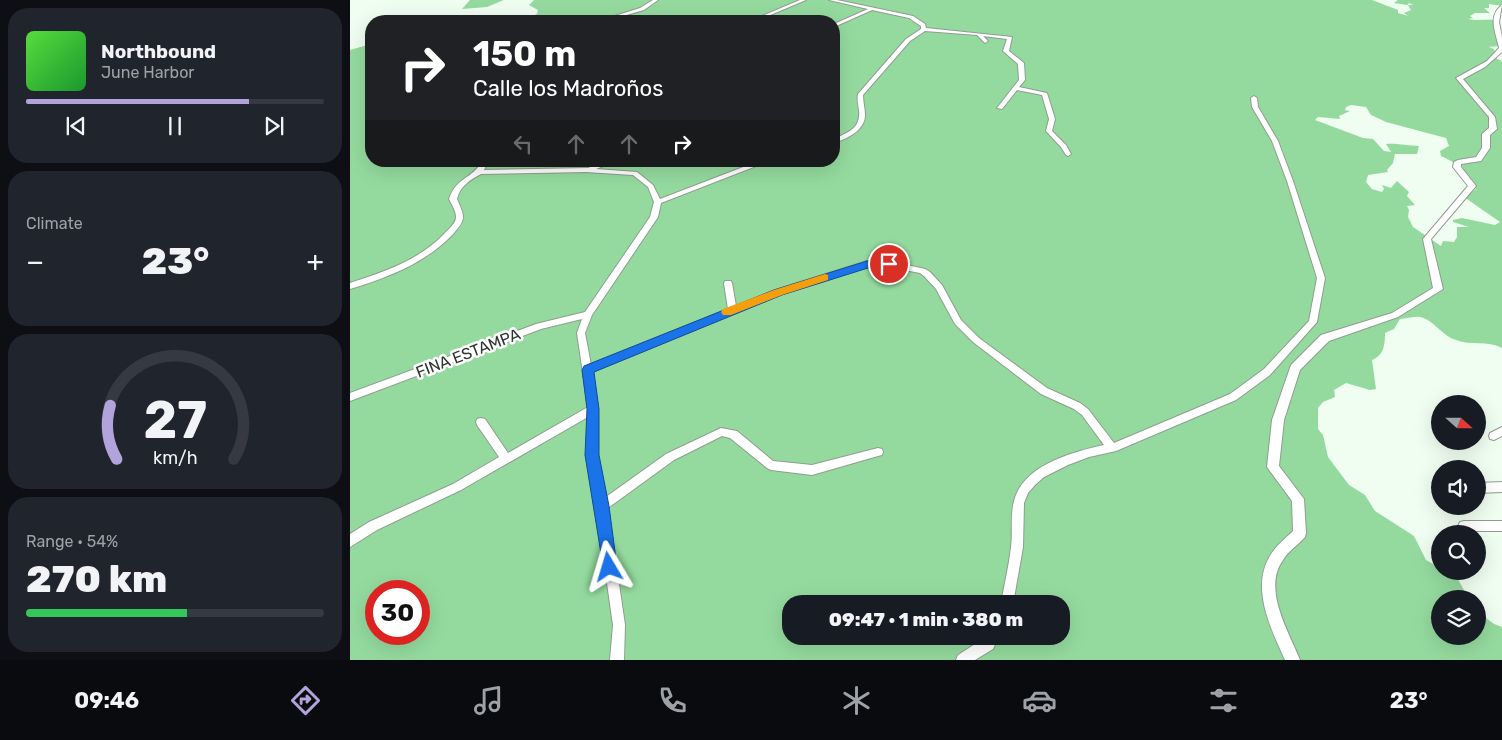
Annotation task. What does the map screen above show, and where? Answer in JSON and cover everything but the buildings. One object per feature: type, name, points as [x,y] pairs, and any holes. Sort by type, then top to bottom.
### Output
[{"type":"street","points":[[622,15],[642,9],[656,0]]},
{"type":"street","points":[[767,15],[804,0]]},
{"type":"street","points":[[831,0],[910,18],[923,25],[924,29]]},
{"type":"street","points":[[1293,660],[1278,629],[1267,582],[1276,557],[1300,533],[1298,499],[1272,467],[1278,420],[1289,381],[1295,368],[1325,338],[1395,315],[1438,289],[1426,239],[1472,186],[1458,167],[1458,162],[1478,159],[1486,148],[1486,134],[1493,128],[1492,117],[1459,78],[1480,69],[1498,54],[1502,48],[1496,33],[1496,17],[1502,7]]},
{"type":"street","points":[[840,23],[871,10]]},
{"type":"street","points":[[840,137],[860,125],[862,119],[859,103],[860,94],[865,87],[908,40],[924,29],[1010,38],[1006,51],[1021,63],[1022,80],[1000,108]]},
{"type":"street","points":[[978,34],[985,41]]},
{"type":"street","points":[[1016,88],[1045,94],[1052,119],[1049,131],[1064,146],[1068,154]]},
{"type":"street","points":[[1009,595],[1017,546],[1019,509],[1023,491],[1034,478],[1063,462],[1092,451],[1112,448],[1232,397],[1267,372],[1314,322],[1321,278],[1290,181],[1275,142],[1255,107],[1254,98]]},
{"type":"street","points":[[480,172],[482,167]]},
{"type":"street","points":[[586,170],[595,167]]},
{"type":"street","points":[[658,202],[750,167]]},
{"type":"street","points":[[350,286],[390,272],[427,254],[459,221],[459,211],[453,199],[455,191],[463,182],[480,172],[586,170],[635,173],[652,186],[658,202],[654,217],[588,314],[581,333],[593,409],[592,455],[602,506],[619,625],[617,660]]},
{"type":"street","points":[[588,370],[778,292],[867,264],[889,264],[922,271],[939,287],[958,322],[976,340],[1044,391],[1077,406],[1084,412],[1112,448]]},
{"type":"street","points":[[728,284],[732,310]]},
{"type":"street","name":"FINA ESTAMPA","points":[[350,397],[539,326],[588,314]]},
{"type":"street","points":[[350,541],[373,526],[457,487],[593,409]]},
{"type":"street","points":[[481,422],[506,459]]},
{"type":"street","points":[[602,506],[670,458],[721,432],[733,434],[771,464],[796,468],[812,470],[878,452]]},
{"type":"street","points":[[1486,488],[1502,487]]},
{"type":"street","points":[[1486,526],[1502,526]]},
{"type":"street","points":[[963,660],[986,645]]},
{"type":"green space","points":[[470,0],[504,0],[487,7],[462,9]]},
{"type":"green space","points":[[534,0],[1372,0],[1408,16],[1404,13],[1411,10],[1408,5],[1413,5],[1409,3],[1407,5],[1394,3],[1398,0],[1502,0],[1502,6],[1489,4],[1489,8],[1484,8],[1490,13],[1475,13],[1470,16],[1473,18],[1468,19],[1495,20],[1499,39],[1496,39],[1500,41],[1499,46],[1489,47],[1494,49],[1497,59],[1502,61],[1502,348],[1491,344],[1467,343],[1456,340],[1446,335],[1425,318],[1400,319],[1394,329],[1385,333],[1383,349],[1372,360],[1376,389],[1370,390],[1346,383],[1334,390],[1335,397],[1323,402],[1318,408],[1318,429],[1323,435],[1328,457],[1349,485],[1365,495],[1375,511],[1414,536],[1426,560],[1431,563],[1431,580],[1458,580],[1464,590],[1431,590],[1431,645],[1486,645],[1486,618],[1502,627],[1502,660],[350,660],[350,50],[365,46],[365,167],[840,167],[840,15],[535,15],[538,10],[529,5]],"holes":[[[1351,105],[1366,107],[1371,115],[1386,122],[1446,138],[1449,146],[1440,151],[1441,156],[1462,169],[1476,189],[1464,197],[1500,222],[1495,225],[1462,218],[1453,220],[1453,222],[1469,227],[1457,227],[1457,237],[1454,242],[1443,241],[1441,246],[1413,227],[1408,217],[1409,210],[1407,206],[1415,205],[1407,196],[1409,192],[1397,181],[1391,188],[1382,185],[1384,189],[1382,192],[1372,189],[1366,182],[1368,175],[1388,172],[1387,170],[1393,163],[1395,154],[1417,154],[1419,146],[1386,144],[1391,152],[1384,151],[1373,139],[1363,138],[1315,120],[1318,117],[1340,119],[1339,116],[1350,111],[1345,110],[1346,107]]]},
{"type":"slow traffic","points":[[727,312],[778,292],[825,278]]},
{"type":"route","points":[[609,567],[602,506],[592,455],[593,409],[588,370],[631,350],[778,292],[867,264],[889,264]]}]
